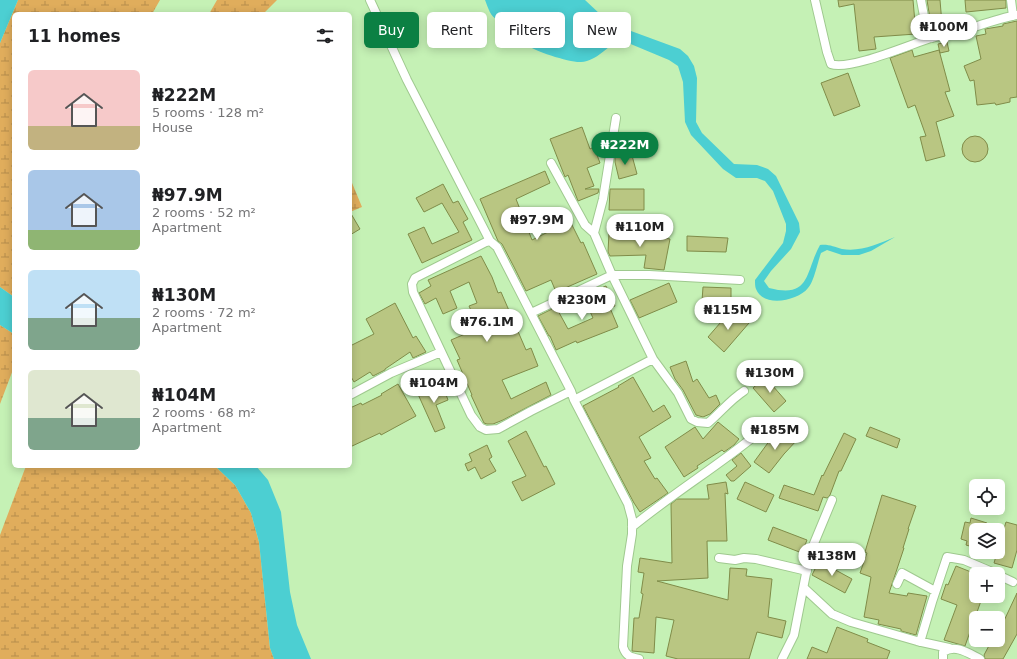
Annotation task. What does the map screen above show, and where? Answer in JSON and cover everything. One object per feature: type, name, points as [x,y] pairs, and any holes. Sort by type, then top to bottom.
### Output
[{"type":"street","points":[[370,0],[407,80],[490,240],[497,247],[628,504],[632,519],[632,527],[627,566],[623,647],[626,654],[639,659]]},
{"type":"street","points":[[815,0],[827,52],[832,64],[836,66],[843,66],[880,56],[932,38],[953,34],[1015,16],[1011,0]]},
{"type":"street","points":[[921,0],[926,27],[932,38]]},
{"type":"street","points":[[594,233],[602,199],[616,118]]},
{"type":"street","points":[[551,163],[585,225],[594,233],[612,275],[652,359],[678,393],[691,419],[697,422],[708,422],[719,414],[734,398],[744,391]]},
{"type":"street","points":[[490,240],[415,278],[412,284],[413,292],[471,415],[480,427],[486,430],[498,429],[571,391]]},
{"type":"street","points":[[531,313],[612,275],[649,275],[740,280]]},
{"type":"street","points":[[352,394],[391,373],[441,352]]},
{"type":"street","points":[[574,400],[652,359]]},
{"type":"street","points":[[632,527],[653,510],[729,457],[752,438]]},
{"type":"street","points":[[782,659],[794,635],[810,553],[832,500]]},
{"type":"street","points":[[920,642],[947,557],[964,560],[980,567]]},
{"type":"street","points":[[719,558],[735,560],[744,558],[756,559],[807,571]]},
{"type":"street","points":[[897,584],[902,573],[935,591]]},
{"type":"street","points":[[1005,578],[1013,582]]},
{"type":"street","points":[[804,588],[832,614],[851,622],[920,642],[957,649],[980,659]]},
{"type":"street","points":[[943,659],[943,652],[949,648]]},
{"type":"green space","points":[[18,0],[160,0],[153,12],[13,12]]},
{"type":"green space","points":[[217,0],[277,0],[265,12],[210,12]]},
{"type":"green space","points":[[12,14],[12,296],[0,287],[0,43]]},
{"type":"green space","points":[[352,183],[362,207],[352,211]]},
{"type":"green space","points":[[0,325],[12,333],[12,372],[0,404]]},
{"type":"green space","points":[[25,468],[217,468],[235,485],[251,513],[259,542],[270,648],[274,659],[0,659],[0,535]]},
{"type":"water","points":[[0,0],[18,0],[12,12],[0,43]]},
{"type":"water","points":[[485,0],[585,0],[598,12],[573,12],[573,48],[607,48],[592,59],[581,62],[569,61],[552,56],[532,48],[565,48],[565,12],[495,12],[495,19]]},
{"type":"water","points":[[631,31],[680,49],[688,56],[694,66],[697,78],[696,122],[702,133],[734,164],[757,165],[768,169],[776,176],[799,223],[800,232],[791,249],[764,281],[769,288],[793,290],[800,286],[805,281],[820,245],[829,245],[849,250],[869,247],[895,237],[871,251],[859,255],[842,255],[827,250],[821,253],[810,285],[803,293],[797,296],[789,299],[773,300],[766,299],[760,295],[755,286],[755,280],[783,243],[786,224],[773,191],[765,181],[757,178],[736,178],[723,169],[691,135],[685,122],[683,82],[678,66],[669,60],[631,44]]},
{"type":"water","points":[[0,287],[12,296],[12,333],[0,325]]},
{"type":"water","points":[[217,468],[258,468],[268,480],[281,512],[290,592],[297,625],[311,659],[274,659],[270,648],[259,542],[251,513],[235,485]]},
{"type":"building","points":[[838,0],[913,0],[916,34],[874,37],[876,49],[859,51],[854,4],[839,7]]},
{"type":"building","points":[[927,0],[940,0],[942,24],[931,25]]},
{"type":"building","points":[[965,0],[1006,0],[1006,8],[966,12]]},
{"type":"building","points":[[1017,21],[1017,97],[1010,98],[1010,102],[996,105],[995,103],[977,105],[974,80],[970,81],[964,66],[981,59],[976,36],[986,34],[985,29],[1003,26],[1003,24]]},
{"type":"building","points":[[947,42],[949,51],[940,53],[938,44]]},
{"type":"building","points":[[912,50],[914,57],[939,50],[950,91],[945,92],[954,116],[936,122],[945,156],[926,161],[920,137],[926,136],[915,105],[908,108],[890,58]]},
{"type":"building","points":[[848,73],[860,106],[834,116],[821,83]]},
{"type":"building","points":[[582,127],[590,149],[594,147],[600,163],[587,168],[594,186],[585,189],[599,189],[598,193],[578,201],[568,175],[565,177],[550,139]]},
{"type":"building","points":[[975,136],[984,140],[988,149],[984,158],[975,162],[966,158],[962,149],[966,140]]},
{"type":"building","points":[[631,152],[637,174],[619,179],[615,157]]},
{"type":"building","points":[[545,171],[550,183],[516,199],[532,240],[570,221],[581,243],[583,242],[597,274],[556,292],[551,280],[526,291],[502,244],[498,241],[480,199]]},
{"type":"building","points":[[443,184],[453,203],[458,201],[468,219],[463,222],[472,240],[422,263],[408,234],[424,227],[432,244],[459,232],[442,203],[424,212],[416,198]]},
{"type":"building","points":[[610,189],[644,189],[644,210],[609,210]]},
{"type":"building","points":[[352,215],[360,229],[352,234]]},
{"type":"building","points":[[642,232],[642,234],[670,239],[664,270],[644,268],[646,255],[610,256],[608,252],[609,233]]},
{"type":"building","points":[[687,236],[728,238],[726,252],[687,251]]},
{"type":"building","points":[[481,256],[492,277],[498,293],[501,292],[526,350],[531,348],[538,366],[502,380],[511,399],[546,382],[551,395],[493,424],[484,423],[457,360],[460,359],[451,340],[479,328],[469,306],[477,303],[469,282],[450,291],[457,308],[443,314],[436,298],[425,304],[419,293],[431,286],[428,280]]},
{"type":"building","points":[[669,283],[677,302],[639,318],[630,300]]},
{"type":"building","points":[[606,286],[615,306],[610,308],[618,327],[577,343],[576,341],[556,350],[550,336],[538,316],[556,307],[568,329],[593,318],[583,296]]},
{"type":"building","points":[[703,287],[731,288],[731,302],[702,301]]},
{"type":"building","points":[[395,303],[413,338],[416,336],[426,352],[413,358],[410,352],[385,370],[373,376],[370,372],[354,382],[352,378],[352,345],[374,334],[366,319]]},
{"type":"building","points":[[736,311],[749,323],[724,352],[708,337],[727,315],[730,318]]},
{"type":"building","points":[[686,361],[693,382],[697,379],[709,398],[716,395],[720,404],[710,414],[703,417],[696,415],[683,390],[675,379],[670,367]]},
{"type":"building","points":[[633,377],[653,412],[664,405],[671,417],[639,437],[651,458],[644,461],[655,479],[657,478],[668,493],[640,512],[583,406],[619,387],[618,386]]},
{"type":"building","points":[[765,377],[786,401],[774,412],[753,388]]},
{"type":"building","points":[[441,381],[448,400],[436,405],[445,428],[435,432],[417,392]]},
{"type":"building","points":[[398,384],[416,416],[381,435],[380,433],[352,446],[352,407],[361,403],[362,405],[382,395],[381,394]]},
{"type":"building","points":[[718,422],[739,439],[734,445],[724,452],[722,450],[697,466],[698,468],[684,477],[665,447],[695,427],[703,439]]},
{"type":"building","points":[[870,427],[900,439],[897,448],[866,436]]},
{"type":"building","points":[[787,429],[797,440],[769,473],[754,462],[770,440],[773,442]]},
{"type":"building","points":[[526,431],[544,467],[546,466],[555,484],[522,501],[512,482],[526,476],[508,441]]},
{"type":"building","points":[[844,433],[856,439],[841,471],[839,471],[830,495],[827,498],[823,497],[818,511],[779,498],[784,485],[814,495],[822,475],[823,476]]},
{"type":"building","points":[[487,445],[492,457],[489,459],[496,471],[481,479],[475,467],[468,471],[465,464],[472,461],[469,454]]},
{"type":"building","points":[[741,453],[751,466],[734,481],[731,481],[726,475],[737,466],[732,460]]},
{"type":"building","points":[[726,482],[728,494],[725,493],[727,541],[707,541],[708,578],[657,581],[728,600],[730,568],[747,569],[746,576],[772,579],[768,617],[786,621],[782,638],[757,632],[749,659],[678,659],[666,656],[674,620],[656,617],[654,653],[632,651],[634,618],[639,618],[643,594],[641,593],[644,573],[638,572],[640,558],[672,563],[671,504],[677,499],[709,499],[707,485]]},
{"type":"building","points":[[745,482],[774,495],[766,512],[737,499]]},
{"type":"building","points":[[882,495],[916,506],[889,593],[907,596],[908,593],[927,596],[916,635],[901,631],[901,629],[878,624],[879,620],[864,617],[871,577],[860,573],[867,553],[865,552]]},
{"type":"building","points":[[971,518],[987,523],[970,523]]},
{"type":"building","points":[[965,522],[970,523],[969,546],[966,545],[967,541],[961,539]]},
{"type":"building","points":[[1006,522],[1017,525],[1017,550],[1012,568],[994,563],[995,559],[1005,559]]},
{"type":"building","points":[[773,527],[807,540],[802,553],[768,540]]},
{"type":"building","points":[[819,561],[852,579],[845,593],[812,575]]},
{"type":"building","points":[[956,566],[969,571],[969,603],[980,603],[977,611],[969,611],[969,635],[965,646],[944,640],[957,605],[941,599],[946,584],[948,585]]},
{"type":"building","points":[[1017,593],[1017,634],[1003,659],[985,659],[984,655],[988,647],[1005,647],[1005,619]]},
{"type":"building","points":[[837,627],[868,639],[867,642],[890,651],[887,659],[807,659],[812,647],[827,653]]}]
